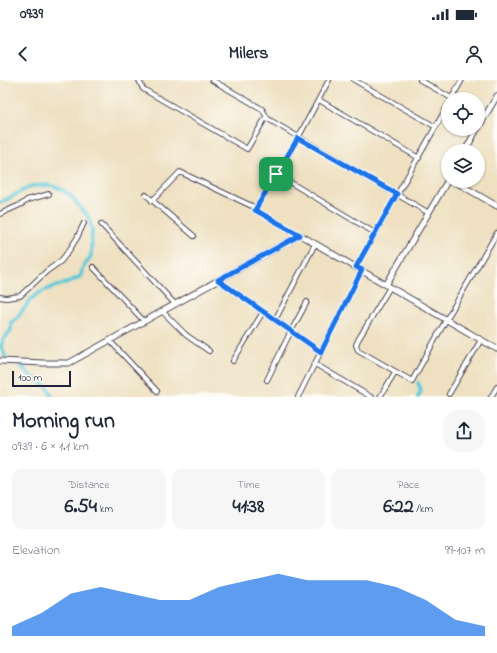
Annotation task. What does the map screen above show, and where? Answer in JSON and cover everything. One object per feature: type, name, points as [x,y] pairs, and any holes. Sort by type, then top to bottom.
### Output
[{"type":"street","points":[[139,80],[142,89],[247,149],[266,117]]},
{"type":"street","points":[[212,80],[262,109],[268,119],[298,138],[429,213]]},
{"type":"street","points":[[256,208],[298,138],[329,80]]},
{"type":"street","points":[[354,80],[436,127]]},
{"type":"street","points":[[420,80],[441,92]]},
{"type":"street","points":[[456,92],[462,80]]},
{"type":"street","points":[[485,115],[497,96]]},
{"type":"street","points":[[319,100],[419,158]]},
{"type":"street","points":[[356,267],[441,118]]},
{"type":"street","points":[[152,201],[180,172],[256,208],[255,210],[362,270],[497,349]]},
{"type":"street","points":[[276,174],[375,233]]},
{"type":"street","points":[[443,188],[358,340],[356,345],[358,350],[410,381],[413,380],[497,233]]},
{"type":"street","points":[[466,188],[497,206]]},
{"type":"street","points":[[0,214],[22,204],[27,200],[49,194]]},
{"type":"street","points":[[146,196],[194,236]]},
{"type":"street","points":[[0,297],[6,298],[21,295],[60,261],[77,238],[84,222]]},
{"type":"street","points":[[101,224],[175,304]]},
{"type":"street","points":[[0,361],[43,363],[69,362],[300,235]]},
{"type":"street","points":[[274,320],[315,244]]},
{"type":"street","points":[[92,267],[144,321]]},
{"type":"street","points":[[298,397],[362,270]]},
{"type":"street","points":[[218,280],[321,352]]},
{"type":"street","points":[[267,380],[307,302]]},
{"type":"street","points":[[162,311],[186,335],[209,351]]},
{"type":"street","points":[[233,361],[264,312]]},
{"type":"street","points":[[109,340],[157,391]]},
{"type":"street","points":[[449,394],[481,340]]},
{"type":"street","points":[[315,364],[371,397]]},
{"type":"street","points":[[380,397],[395,372]]},
{"type":"street","points":[[491,397],[497,387]]},
{"type":"waterway","points":[[0,203],[31,186],[50,185],[63,190],[72,197],[85,212],[92,230],[91,256],[82,269],[81,276],[67,283],[44,291],[32,298],[18,316],[11,322],[11,330],[1,346],[6,358]]},
{"type":"waterway","points":[[19,363],[30,375],[47,387],[52,397]]},
{"type":"waterway","points":[[418,383],[421,390],[418,397]]},
{"type":"route","points":[[298,138],[397,194],[356,267],[362,270],[321,352],[218,280],[300,235],[255,210],[276,174],[298,138]]}]
